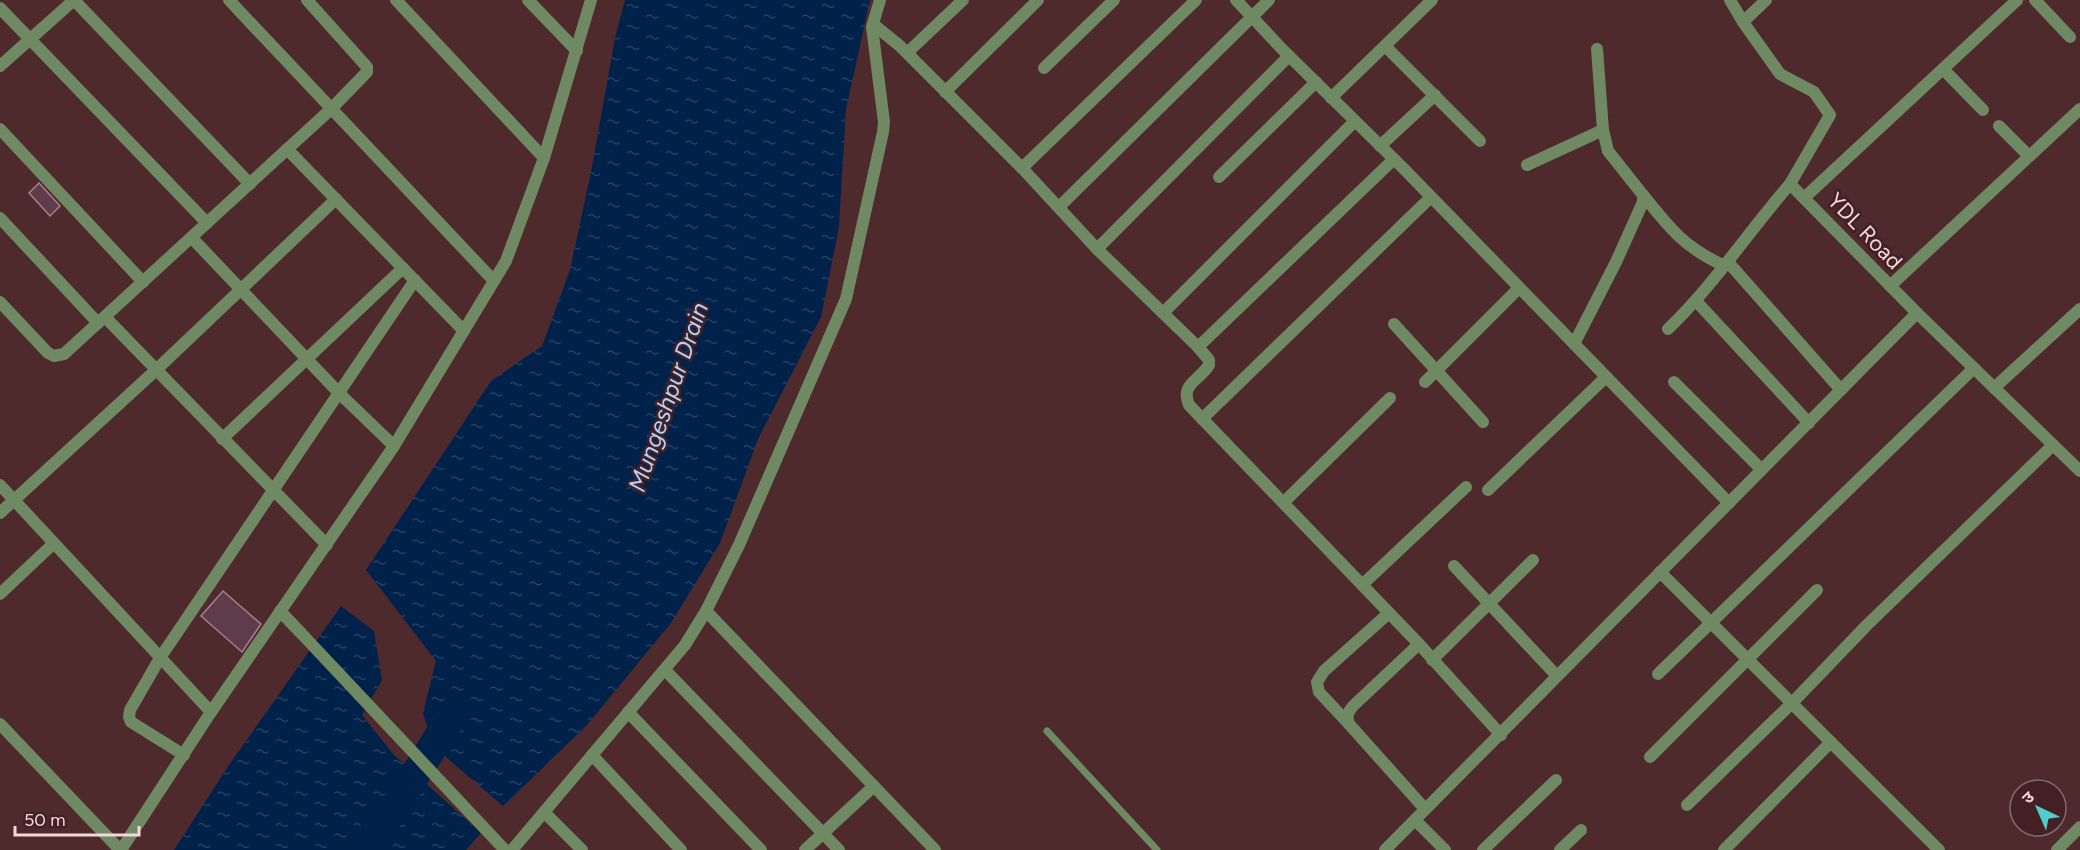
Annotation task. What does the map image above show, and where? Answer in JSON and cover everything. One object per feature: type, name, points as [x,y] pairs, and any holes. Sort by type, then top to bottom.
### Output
[{"type":"street","points":[[0,66],[74,0],[250,184]]},
{"type":"street","points":[[229,0],[330,110],[494,281]]},
{"type":"street","points":[[0,302],[48,353],[54,356],[64,354],[330,110],[362,78],[367,72],[367,67],[307,0]]},
{"type":"street","points":[[396,0],[544,158]]},
{"type":"street","points":[[528,0],[577,51]]},
{"type":"street","points":[[0,724],[120,850],[211,712],[394,446],[506,261],[544,158],[591,0]]},
{"type":"street","points":[[512,850],[665,670],[685,645],[706,611],[739,545],[846,299],[883,132],[884,122],[873,24],[880,0]]},
{"type":"street","points":[[907,53],[963,0]]},
{"type":"street","points":[[945,92],[1038,0]]},
{"type":"street","points":[[1044,68],[1114,0]]},
{"type":"street","points":[[1022,168],[1196,0]]},
{"type":"street","points":[[1236,0],[1289,56],[1431,196],[1729,503]]},
{"type":"street","points":[[1059,207],[1269,0]]},
{"type":"street","points":[[1332,98],[1432,0]]},
{"type":"street","points":[[1668,329],[1696,301],[1760,218],[1790,184],[1830,115],[1814,92],[1780,74],[1730,0]]},
{"type":"street","points":[[1743,22],[1766,0]]},
{"type":"street","points":[[1804,198],[2017,0]]},
{"type":"street","points":[[2035,0],[2070,37]]},
{"type":"street","points":[[0,8],[207,223]]},
{"type":"street","points":[[873,24],[907,53],[1022,168],[1097,249],[1198,346],[1209,360],[1209,365],[1188,387],[1185,396],[1189,405],[1419,644],[1500,735]]},
{"type":"street","points":[[1385,45],[1480,141]]},
{"type":"street","points":[[1597,49],[1603,130],[1608,151],[1672,232],[1703,256],[1726,264],[1841,390]]},
{"type":"street","points":[[1097,249],[1289,56]]},
{"type":"street","points":[[1942,69],[1983,110]]},
{"type":"street","points":[[1219,177],[1316,82]]},
{"type":"street","points":[[1380,146],[1434,95]]},
{"type":"street","points":[[1890,286],[2080,109]]},
{"type":"street","points":[[1163,313],[1354,121]]},
{"type":"street","points":[[1999,126],[2029,156]]},
{"type":"street","points":[[0,129],[143,282]]},
{"type":"street","points":[[1527,165],[1603,130]]},
{"type":"street","points":[[287,149],[464,331]]},
{"type":"street","points":[[1198,346],[1394,159]]},
{"type":"street","name":"YDL Road","points":[[1790,184],[1917,314],[2080,471]]},
{"type":"street","points":[[1574,344],[1616,262],[1643,202],[1643,195]]},
{"type":"street","points":[[1202,419],[1431,196]]},
{"type":"street","points":[[0,513],[156,370],[336,199]]},
{"type":"street","points":[[0,218],[102,320],[156,370],[327,545]]},
{"type":"street","points":[[192,238],[339,393],[394,446]]},
{"type":"street","points":[[222,438],[404,268]]},
{"type":"street","points":[[184,755],[131,722],[130,710],[160,657],[415,280]]},
{"type":"street","points":[[1425,382],[1519,288]]},
{"type":"street","points":[[1696,301],[1809,423]]},
{"type":"street","points":[[1994,388],[2080,309]]},
{"type":"street","points":[[1385,850],[1917,314]]},
{"type":"street","points":[[1394,324],[1484,422]]},
{"type":"street","points":[[1658,674],[1974,369]]},
{"type":"street","points":[[1488,490],[1606,377]]},
{"type":"street","points":[[1674,382],[1761,469]]},
{"type":"street","points":[[1284,502],[1390,398]]},
{"type":"street","points":[[1687,805],[1792,703],[1867,625],[2053,445]]},
{"type":"street","points":[[0,485],[211,712]]},
{"type":"street","points":[[1362,585],[1466,487]]},
{"type":"street","points":[[0,594],[54,543]]},
{"type":"street","points":[[1432,660],[1533,560]]},
{"type":"street","points":[[1454,566],[1557,676]]},
{"type":"street","points":[[1660,572],[1939,850]]},
{"type":"street","points":[[1650,757],[1817,590]]},
{"type":"street","points":[[280,611],[505,850]]},
{"type":"street","points":[[706,611],[935,850]]},
{"type":"street","points":[[1389,613],[1324,671],[1317,682],[1319,692],[1425,809]]},
{"type":"street","points":[[1348,724],[1347,712],[1419,644]]},
{"type":"street","points":[[665,670],[839,850]]},
{"type":"street","points":[[628,712],[761,850]]},
{"type":"street","points":[[1724,850],[1831,742]]},
{"type":"street","points":[[592,755],[681,850]]},
{"type":"street","points":[[1483,850],[1556,780]]},
{"type":"street","points":[[806,850],[874,786]]},
{"type":"street","points":[[544,812],[582,850]]},
{"type":"street","points":[[1415,820],[1445,850]]},
{"type":"street","points":[[2057,850],[2080,827]]},
{"type":"street","points":[[1560,850],[1581,830]]},
{"type":"lane","points":[[1047,731],[1157,850]]},
{"type":"water","points":[[625,0],[870,0],[846,109],[839,227],[821,317],[758,439],[720,543],[671,623],[587,725],[503,806],[433,746],[423,713],[436,661],[366,570],[491,381],[542,346],[570,270],[591,172],[615,38]]},
{"type":"water","points":[[341,606],[374,631],[382,680],[362,715],[393,754],[481,833],[466,850],[174,850],[229,765]]},
{"type":"building","points":[[39,183],[60,206],[50,216],[29,193]]},
{"type":"building","points":[[223,591],[261,624],[242,652],[201,616]]},
{"type":"waterway","name":"Mungeshpur Drain","points":[[358,850],[387,819],[456,710]]}]
